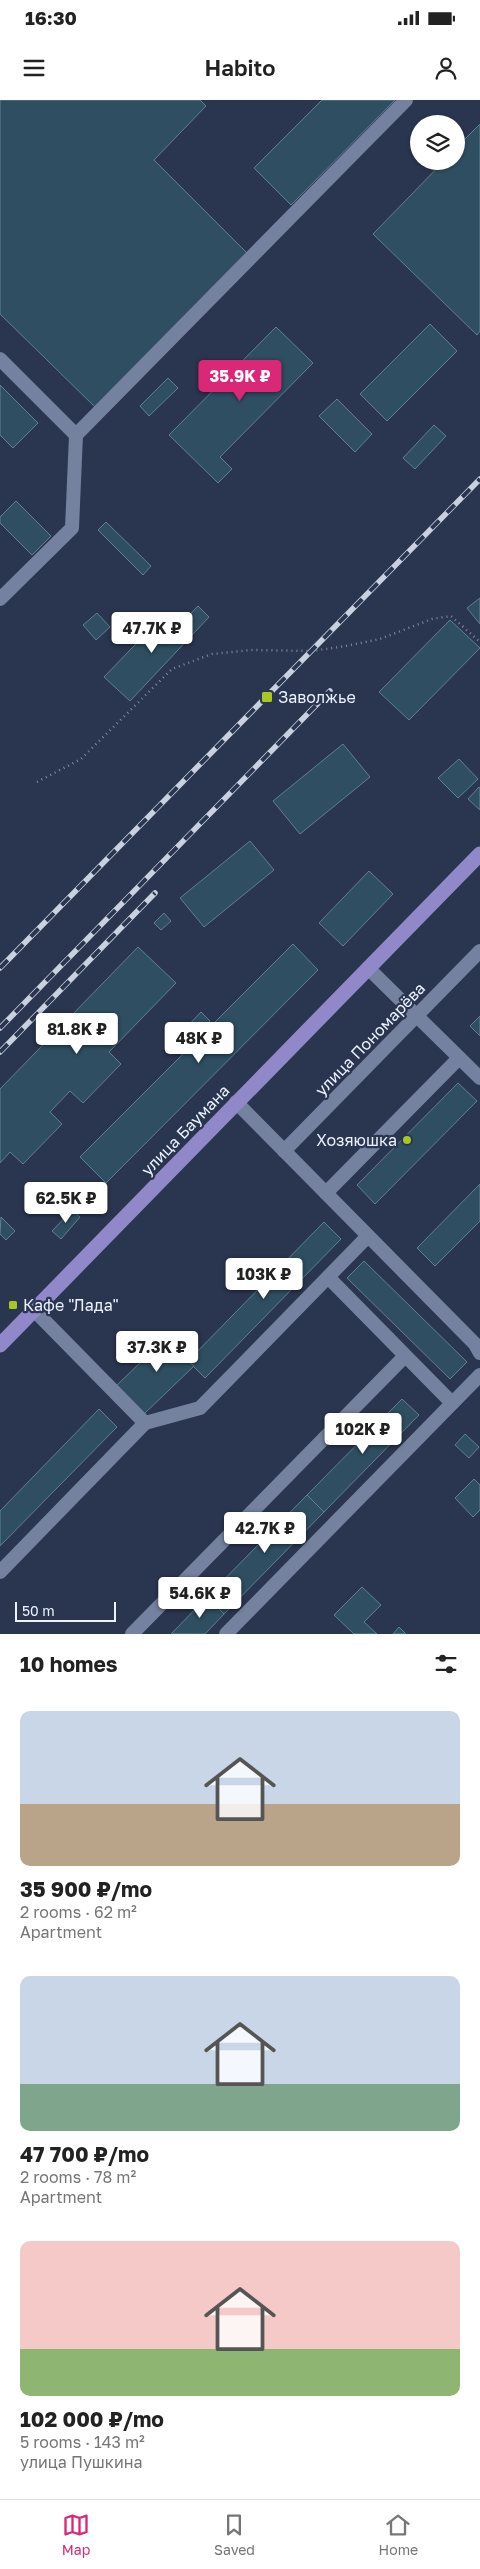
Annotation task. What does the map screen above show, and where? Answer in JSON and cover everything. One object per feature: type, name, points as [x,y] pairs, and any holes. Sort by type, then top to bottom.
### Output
[{"type":"main road","name":"улица Баумана","points":[[0,1345],[480,854]]},
{"type":"street","points":[[0,599],[72,528],[76,435],[406,100]]},
{"type":"street","points":[[0,359],[76,435]]},
{"type":"street","name":"улица Пономарёва","points":[[284,1151],[480,951]]},
{"type":"street","points":[[368,968],[480,1078]]},
{"type":"street","points":[[326,1194],[459,1058]]},
{"type":"street","points":[[236,1102],[475,1344],[480,1353]]},
{"type":"street","points":[[0,1572],[145,1423],[200,1408],[368,1236]]},
{"type":"street","points":[[328,1277],[452,1403]]},
{"type":"street","points":[[34,1310],[145,1423]]},
{"type":"street","points":[[132,1634],[405,1356]]},
{"type":"street","points":[[226,1634],[480,1375]]},
{"type":"path","points":[[36,782],[81,759],[172,669],[212,654],[251,650],[327,650],[380,639],[432,619],[451,616],[480,642]]},
{"type":"building","points":[[0,100],[200,100],[206,106],[154,160],[247,253],[95,407],[0,314]]},
{"type":"building","points":[[322,100],[395,100],[291,205],[254,168]]},
{"type":"building","points":[[480,124],[480,331],[477,335],[373,234],[435,170],[465,170],[465,139]]},
{"type":"building","points":[[430,324],[457,351],[387,421],[360,394]]},
{"type":"building","points":[[276,327],[313,363],[220,457],[232,469],[218,483],[169,435]]},
{"type":"building","points":[[168,378],[178,388],[149,416],[140,406]]},
{"type":"building","points":[[0,385],[38,423],[13,448],[0,435]]},
{"type":"building","points":[[337,399],[372,434],[355,452],[319,416]]},
{"type":"building","points":[[434,425],[446,436],[415,469],[403,458]]},
{"type":"building","points":[[16,501],[51,536],[32,555],[0,523],[0,517]]},
{"type":"building","points":[[106,522],[151,566],[143,575],[98,530]]},
{"type":"building","points":[[480,598],[480,624],[467,608]]},
{"type":"building","points":[[198,606],[209,617],[130,701],[104,677],[159,620],[172,633]]},
{"type":"building","points":[[97,613],[110,627],[96,640],[83,625]]},
{"type":"building","points":[[450,620],[480,648],[409,720],[379,692]]},
{"type":"building","points":[[343,744],[370,777],[300,834],[273,801]]},
{"type":"building","points":[[459,759],[478,779],[458,798],[438,778]]},
{"type":"building","points":[[480,788],[480,810],[468,799]]},
{"type":"building","points":[[250,841],[274,870],[204,927],[180,898]]},
{"type":"building","points":[[369,871],[393,894],[343,946],[319,923]]},
{"type":"building","points":[[164,913],[171,921],[161,930],[154,923]]},
{"type":"building","points":[[293,944],[318,970],[106,1183],[80,1157]]},
{"type":"building","points":[[138,947],[176,983],[109,1052],[121,1064],[83,1103],[70,1091],[50,1112],[62,1124],[23,1164],[10,1152],[0,1163],[0,1089]]},
{"type":"building","points":[[201,1012],[210,1021],[190,1042],[181,1033]]},
{"type":"building","points":[[480,1016],[480,1036],[470,1026]]},
{"type":"building","points":[[458,1083],[477,1101],[375,1204],[357,1185]]},
{"type":"building","points":[[480,1184],[480,1221],[435,1266],[417,1248]]},
{"type":"building","points":[[72,1210],[80,1217],[61,1239],[52,1231]]},
{"type":"building","points":[[1,1217],[15,1231],[6,1240],[0,1234]]},
{"type":"building","points":[[324,1222],[341,1239],[205,1378],[188,1361]]},
{"type":"building","points":[[364,1261],[467,1362],[450,1379],[347,1278]]},
{"type":"building","points":[[172,1332],[194,1355],[188,1361],[194,1366],[144,1414],[116,1386]]},
{"type":"building","points":[[402,1399],[419,1415],[324,1512],[307,1495]]},
{"type":"building","points":[[99,1409],[117,1427],[0,1546],[0,1511]]},
{"type":"building","points":[[465,1434],[479,1447],[469,1458],[455,1445]]},
{"type":"building","points":[[474,1479],[480,1485],[480,1510],[473,1517],[455,1498]]},
{"type":"building","points":[[307,1495],[324,1512],[224,1614],[207,1597]]},
{"type":"building","points":[[362,1587],[381,1605],[364,1622],[377,1634],[354,1634],[334,1615]]},
{"type":"building","points":[[207,1597],[224,1614],[205,1634],[171,1634]]},
{"type":"building","points":[[399,1627],[406,1634],[393,1634]]},
{"type":"railway","points":[[0,968],[480,479]]},
{"type":"railway","points":[[0,1028],[330,691]]},
{"type":"railway","points":[[0,1052],[155,893]]},
{"type":"place","name":"Заволжье","points":[[267,697]]},
{"type":"place","name":"Хозяюшка","points":[[407,1140]]},
{"type":"place","name":"Кафе \"Лада\"","points":[[13,1305]]}]
